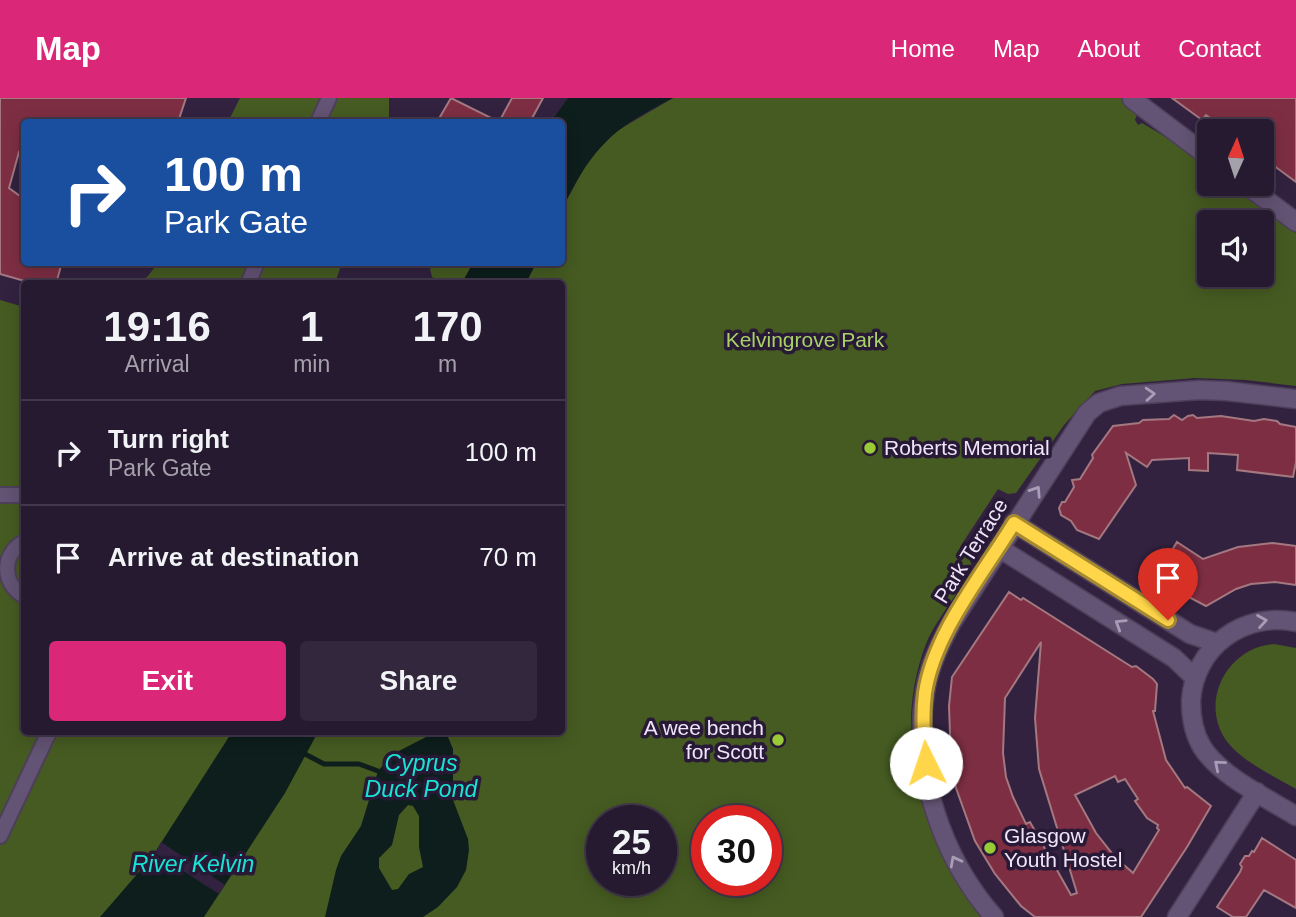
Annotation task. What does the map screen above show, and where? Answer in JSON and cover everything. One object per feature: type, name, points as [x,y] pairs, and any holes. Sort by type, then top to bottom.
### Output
[{"type":"street","points":[[319,119],[329,98]]},
{"type":"street","points":[[1132,99],[1197,148]]},
{"type":"street","points":[[1261,196],[1296,222]]},
{"type":"street","name":"Park Terrace","points":[[994,917],[965,878],[939,824],[926,763],[923,714],[925,692],[936,654],[952,622],[1087,413],[1098,403],[1120,396],[1187,391],[1226,391],[1296,399]]},
{"type":"street","points":[[0,495],[21,495]]},
{"type":"street","points":[[1014,523],[1190,634],[1217,643]]},
{"type":"street","points":[[0,597],[19,592],[8,579],[8,559],[21,544]]},
{"type":"street","points":[[999,548],[1174,658],[1195,678]]},
{"type":"street","points":[[1296,622],[1262,620],[1236,629],[1217,643],[1203,659],[1192,687],[1192,721],[1199,743],[1218,765],[1296,816]]},
{"type":"street","points":[[0,836],[48,735]]},
{"type":"street","points":[[1177,917],[1257,792]]},
{"type":"green space","points":[[240,98],[389,98],[389,119],[230,119]]},
{"type":"green space","name":"Kelvingrove Park","points":[[673,98],[1146,98],[1135,120],[1138,125],[1142,123],[1197,159],[1197,196],[1246,196],[1265,210],[1197,210],[1197,287],[1274,287],[1274,217],[1296,233],[1296,386],[1195,378],[1122,384],[1095,391],[1064,425],[1016,493],[1008,494],[998,489],[960,547],[969,555],[971,564],[962,585],[926,644],[916,679],[911,715],[912,751],[928,822],[961,888],[982,917],[0,917],[0,300],[21,306],[21,735],[565,735],[565,280],[528,280],[534,266],[565,266],[565,203],[587,162],[615,132]]},
{"type":"green space","points":[[156,266],[341,266],[336,280],[142,280]]},
{"type":"green space","points":[[434,266],[471,266],[464,280],[436,280],[432,277],[430,269]]},
{"type":"green space","points":[[1274,644],[1296,648],[1296,789],[1260,769],[1236,751],[1220,729],[1216,712],[1217,696],[1230,667],[1242,655]]},
{"type":"water","points":[[568,98],[673,98],[634,120],[606,142],[584,170],[565,203],[565,119],[553,119]]},
{"type":"water","points":[[471,266],[534,266],[528,280],[464,280]]},
{"type":"water","name":"River Kelvin","points":[[230,735],[316,735],[285,793],[204,917],[100,917],[152,857]]},
{"type":"water","name":"Cyprus Duck Pond","points":[[428,736],[448,737],[453,749],[453,800],[468,839],[466,870],[457,887],[438,907],[423,917],[325,917],[341,856],[361,826],[378,771],[393,754]],"holes":[[[408,805],[413,806],[419,816],[419,847],[423,867],[409,874],[398,889],[392,890],[379,868],[379,858],[392,845],[399,815]]]},
{"type":"pier","points":[[161,842],[225,885],[219,894],[155,853]]},
{"type":"building","points":[[0,98],[186,98],[179,119],[21,119],[21,152],[9,188],[21,197],[21,266],[61,266],[57,280],[21,280],[0,274]]},
{"type":"building","points":[[451,98],[493,119],[439,119]]},
{"type":"building","points":[[512,98],[543,98],[532,119],[501,119]]},
{"type":"building","points":[[1172,98],[1296,98],[1296,182],[1274,166],[1274,119],[1212,119],[1206,115],[1201,119]]},
{"type":"building","points":[[1174,415],[1182,420],[1193,415],[1197,418],[1221,416],[1254,421],[1264,419],[1296,427],[1293,477],[1237,470],[1238,455],[1208,453],[1208,471],[1189,470],[1189,458],[1152,460],[1147,467],[1126,453],[1136,485],[1099,539],[1077,530],[1071,521],[1061,515],[1059,508],[1074,487],[1072,480],[1080,479],[1093,458],[1092,455],[1113,426],[1139,423],[1143,420],[1169,419]]},
{"type":"building","points":[[1177,542],[1203,559],[1238,547],[1273,543],[1296,546],[1296,585],[1275,582],[1251,584],[1206,606],[1178,594],[1169,583],[1157,575]]},
{"type":"building","points":[[1009,592],[1021,600],[1023,598],[1132,667],[1136,666],[1157,684],[1153,711],[1166,760],[1185,788],[1211,806],[1141,917],[1035,917],[1021,906],[995,874],[975,841],[956,788],[951,761],[949,706],[952,677]],"holes":[[[1041,642],[1035,718],[1039,769],[1077,893],[1071,895],[1030,822],[1026,824],[1013,797],[1006,777],[1003,753],[1005,698]],[[1115,776],[1118,782],[1125,779],[1138,799],[1135,801],[1147,818],[1158,825],[1159,830],[1133,873],[1115,857],[1096,833],[1075,795]]]},
{"type":"building","points":[[1262,838],[1296,860],[1296,908],[1264,890],[1246,917],[1233,917],[1217,907],[1240,872],[1240,864],[1245,856],[1254,852]]},
{"type":"waterway","points":[[301,752],[324,764],[359,764],[378,771]]},
{"type":"place","name":"Roberts Memorial","points":[[870,448]]},
{"type":"place","name":"A wee bench for Scott","points":[[778,740]]},
{"type":"place","name":"Glasgow Youth Hostel","points":[[990,848]]},
{"type":"route","points":[[926,763],[923,714],[925,692],[936,654],[952,622],[1014,523],[1168,620]]}]
